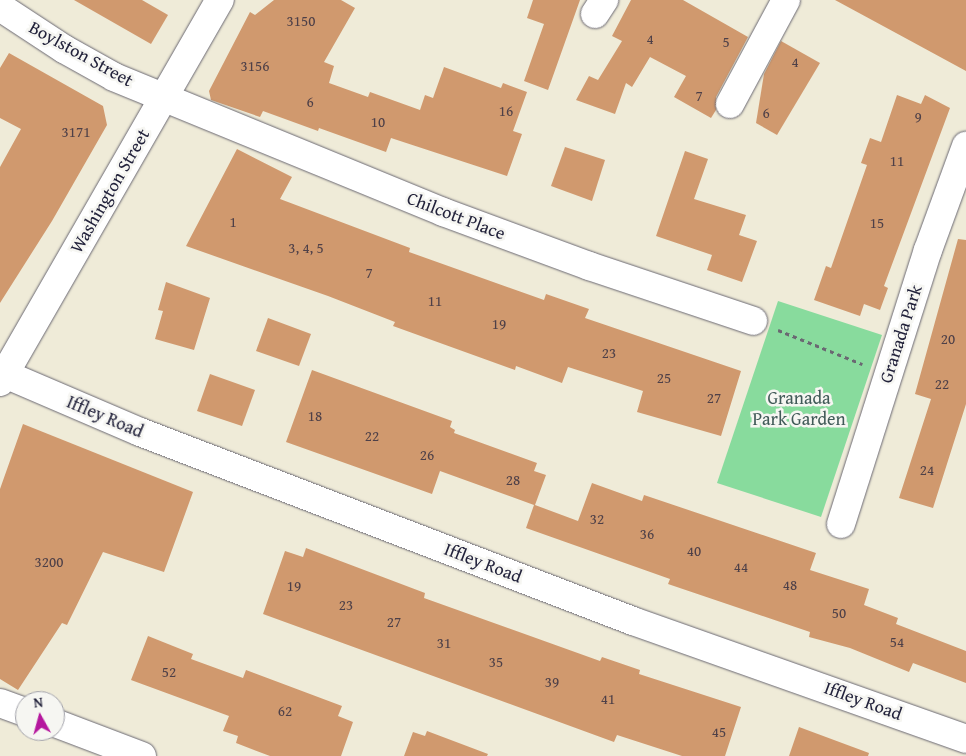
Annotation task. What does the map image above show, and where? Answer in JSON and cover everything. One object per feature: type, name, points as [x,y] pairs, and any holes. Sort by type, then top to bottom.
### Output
[{"type":"street","name":"Washington Street","points":[[1,376],[220,0]]},
{"type":"street","points":[[730,104],[786,0]]},
{"type":"street","name":"Boylston Street","points":[[0,7],[64,49],[114,77],[165,96]]},
{"type":"street","name":"Chilcott Place","points":[[165,96],[443,212],[589,266],[762,324]]},
{"type":"street","name":"Granada Park","points":[[841,524],[928,250],[966,146]]},
{"type":"street","name":"Iffley Road","points":[[1,376],[140,432],[624,617],[966,739]]},
{"type":"street","points":[[0,703],[15,708]]},
{"type":"street","points":[[65,728],[142,756]]},
{"type":"path","points":[[762,324],[816,344],[834,355],[865,365]]},
{"type":"green space","name":"Granada Park Garden","points":[[778,301],[882,335],[821,517],[717,483]]},
{"type":"building","points":[[74,0],[142,0],[168,15],[151,44]]},
{"type":"building","points":[[274,0],[341,0],[355,8],[324,62],[334,66],[329,83],[368,97],[370,92],[420,110],[425,95],[433,98],[444,67],[501,88],[503,83],[527,92],[513,131],[522,134],[507,176],[391,138],[386,152],[319,128],[318,131],[263,111],[260,117],[211,100],[209,91],[250,12],[255,15]]},
{"type":"building","points":[[533,0],[580,0],[548,90],[524,81],[544,24],[527,18]]},
{"type":"building","points":[[631,0],[683,0],[748,37],[716,97],[716,110],[711,118],[674,97],[686,76],[650,57],[632,87],[626,83],[615,114],[576,100],[589,76],[598,80],[622,41],[612,36]]},
{"type":"building","points":[[835,0],[966,0],[966,71],[896,33]]},
{"type":"building","points":[[781,41],[820,63],[777,135],[756,123],[764,74]]},
{"type":"building","points":[[9,53],[103,106],[107,125],[52,221],[0,303],[0,167],[21,129],[0,118],[0,68]]},
{"type":"building","points":[[897,95],[921,104],[925,95],[950,108],[884,286],[888,288],[880,310],[864,304],[860,316],[814,300],[826,266],[831,268],[867,165],[861,163],[870,138],[881,142]]},
{"type":"building","points":[[565,147],[605,160],[592,201],[551,186]]},
{"type":"building","points":[[237,149],[292,177],[280,199],[410,248],[409,252],[544,300],[546,294],[589,309],[585,318],[741,371],[721,436],[637,412],[643,391],[568,367],[562,383],[516,366],[515,370],[393,326],[395,322],[328,296],[186,246]]},
{"type":"building","points":[[685,151],[708,159],[694,199],[746,215],[739,235],[757,241],[742,282],[707,270],[712,255],[656,236]]},
{"type":"building","points":[[958,239],[966,240],[966,404],[933,508],[899,498],[931,399],[915,394]]},
{"type":"building","points":[[166,282],[210,298],[194,350],[155,339],[163,311],[158,310]]},
{"type":"building","points":[[268,318],[311,334],[299,366],[256,351]]},
{"type":"building","points":[[312,370],[452,421],[450,427],[455,430],[454,433],[537,463],[534,471],[546,475],[535,505],[578,521],[592,483],[642,501],[644,495],[816,553],[810,570],[869,589],[864,605],[898,618],[896,624],[966,651],[966,683],[913,663],[909,672],[850,648],[809,637],[810,632],[668,584],[670,579],[526,528],[534,505],[440,471],[432,494],[286,442]]},
{"type":"building","points":[[210,374],[255,390],[242,426],[197,411]]},
{"type":"building","points":[[23,424],[193,492],[164,572],[103,552],[67,625],[62,623],[18,690],[0,679],[0,489]]},
{"type":"building","points":[[306,548],[425,593],[424,598],[600,661],[602,657],[640,670],[639,674],[741,707],[725,756],[682,756],[617,735],[614,742],[263,614],[285,551],[303,557]]},
{"type":"building","points":[[148,636],[193,654],[191,659],[243,678],[246,670],[342,706],[338,716],[353,722],[341,756],[270,756],[236,743],[238,736],[223,731],[229,716],[131,680]]},
{"type":"building","points":[[799,727],[869,753],[868,756],[789,756]]},
{"type":"building","points":[[427,731],[488,754],[487,756],[404,756],[413,732],[425,736]]}]
